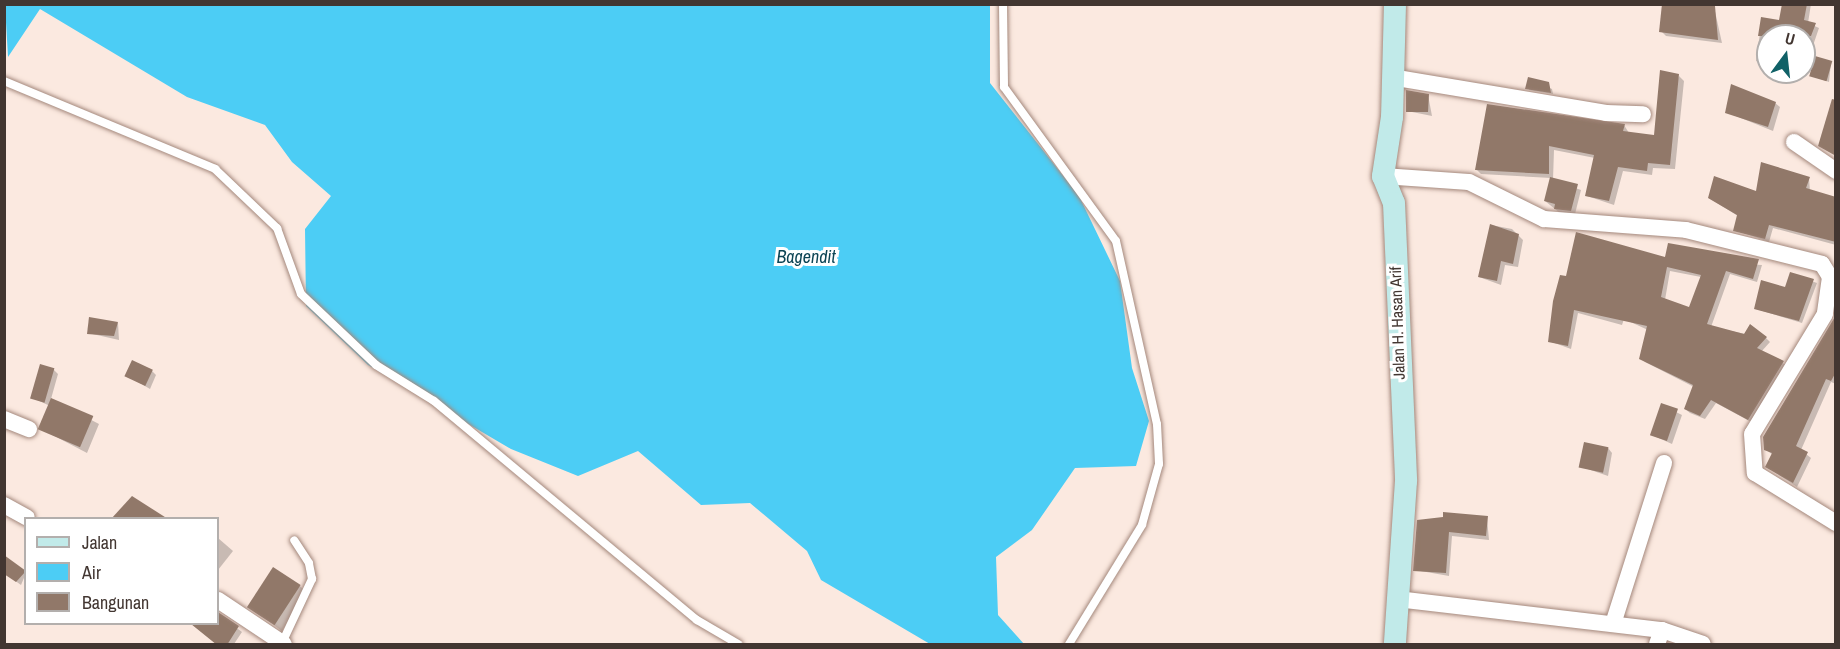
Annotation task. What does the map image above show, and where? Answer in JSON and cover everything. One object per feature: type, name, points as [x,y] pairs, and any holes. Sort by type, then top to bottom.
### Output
[{"type":"main road","name":"Jalan H. Hasan Arif","points":[[1395,4],[1383,176],[1394,203],[1406,481],[1395,645]]},
{"type":"street","points":[[1391,77],[1606,113],[1643,114]]},
{"type":"street","points":[[1794,142],[1836,171]]},
{"type":"street","points":[[1383,176],[1469,183],[1544,219],[1686,230],[1822,264],[1833,274],[1825,314],[1752,434],[1755,473],[1836,522]]},
{"type":"street","points":[[4,419],[29,429]]},
{"type":"street","points":[[1612,624],[1664,463]]},
{"type":"street","points":[[4,504],[24,517]]},
{"type":"street","points":[[1397,599],[1612,624],[1660,637],[1703,645]]},
{"type":"street","points":[[219,601],[283,644]]},
{"type":"lane","points":[[1003,4],[1004,87],[1116,242],[1157,424],[1159,464],[1142,525],[1069,645]]},
{"type":"lane","points":[[4,81],[215,169],[277,228],[301,294],[376,365],[434,401],[697,620],[738,645]]},
{"type":"lane","points":[[283,644],[312,579],[309,563],[294,540]]},
{"type":"water","name":"Bagendit","points":[[5,5],[990,5],[990,83],[1079,196],[1120,281],[1132,368],[1149,421],[1136,466],[1075,468],[1032,530],[996,557],[998,615],[1024,644],[930,644],[821,580],[807,551],[750,503],[701,505],[638,451],[578,476],[511,449],[368,365],[306,306],[305,229],[331,196],[292,162],[265,125],[187,97],[40,9],[8,57]]},
{"type":"building","points":[[1662,4],[1715,6],[1718,40],[1659,32]]},
{"type":"building","points":[[1782,4],[1807,4],[1804,20],[1816,23],[1760,24],[1761,17],[1779,20]]},
{"type":"building","points":[[1816,56],[1832,61],[1827,81],[1816,78]]},
{"type":"building","points":[[1660,70],[1679,74],[1670,165],[1648,163],[1647,171],[1618,167],[1609,201],[1585,196],[1594,155],[1549,146],[1549,174],[1475,170],[1487,104],[1625,124],[1623,131],[1654,135]]},
{"type":"building","points":[[1528,77],[1549,82],[1551,93],[1525,89]]},
{"type":"building","points":[[1731,84],[1776,102],[1768,127],[1725,113]]},
{"type":"building","points":[[1406,90],[1429,94],[1428,112],[1406,112]]},
{"type":"building","points":[[1832,99],[1836,100],[1836,156],[1818,146]]},
{"type":"building","points":[[1761,162],[1810,177],[1806,188],[1836,197],[1836,242],[1769,225],[1765,239],[1733,231],[1737,215],[1708,198],[1714,176],[1756,191]]},
{"type":"building","points":[[1550,177],[1578,184],[1571,211],[1554,209],[1555,204],[1544,201]]},
{"type":"building","points":[[1490,224],[1519,234],[1513,264],[1501,261],[1497,281],[1478,277]]},
{"type":"building","points":[[1576,232],[1665,257],[1668,243],[1759,259],[1753,279],[1726,271],[1707,324],[1744,334],[1750,324],[1767,337],[1757,348],[1784,361],[1748,420],[1711,400],[1700,416],[1684,409],[1693,385],[1639,359],[1647,326],[1574,310],[1568,346],[1548,342],[1553,301],[1560,275],[1566,276]],"holes":[[[1667,267],[1701,275],[1689,307],[1661,297]]]},
{"type":"building","points":[[1790,272],[1814,279],[1799,321],[1754,309],[1761,280],[1785,287]]},
{"type":"building","points":[[1836,315],[1836,372],[1831,381],[1826,379],[1796,446],[1808,452],[1793,483],[1765,467],[1772,453],[1764,450],[1763,437]]},
{"type":"building","points":[[89,317],[118,322],[114,336],[87,334]]},
{"type":"building","points":[[132,360],[153,370],[145,386],[124,376]]},
{"type":"building","points":[[40,364],[54,368],[44,403],[30,399]]},
{"type":"building","points":[[51,398],[93,416],[80,447],[38,429]]},
{"type":"building","points":[[1661,403],[1678,409],[1667,441],[1650,435]]},
{"type":"building","points":[[1584,442],[1608,447],[1603,473],[1579,467]]},
{"type":"building","points":[[132,496],[165,517],[113,517]]},
{"type":"building","points":[[1443,512],[1488,516],[1486,536],[1449,532],[1446,573],[1413,571],[1417,520],[1443,517]]},
{"type":"building","points":[[4,555],[24,570],[24,573],[16,582],[4,574]]},
{"type":"building","points":[[273,567],[301,585],[275,625],[247,607]]},
{"type":"building","points":[[219,613],[239,626],[227,645],[217,645],[192,625],[219,625]]}]
